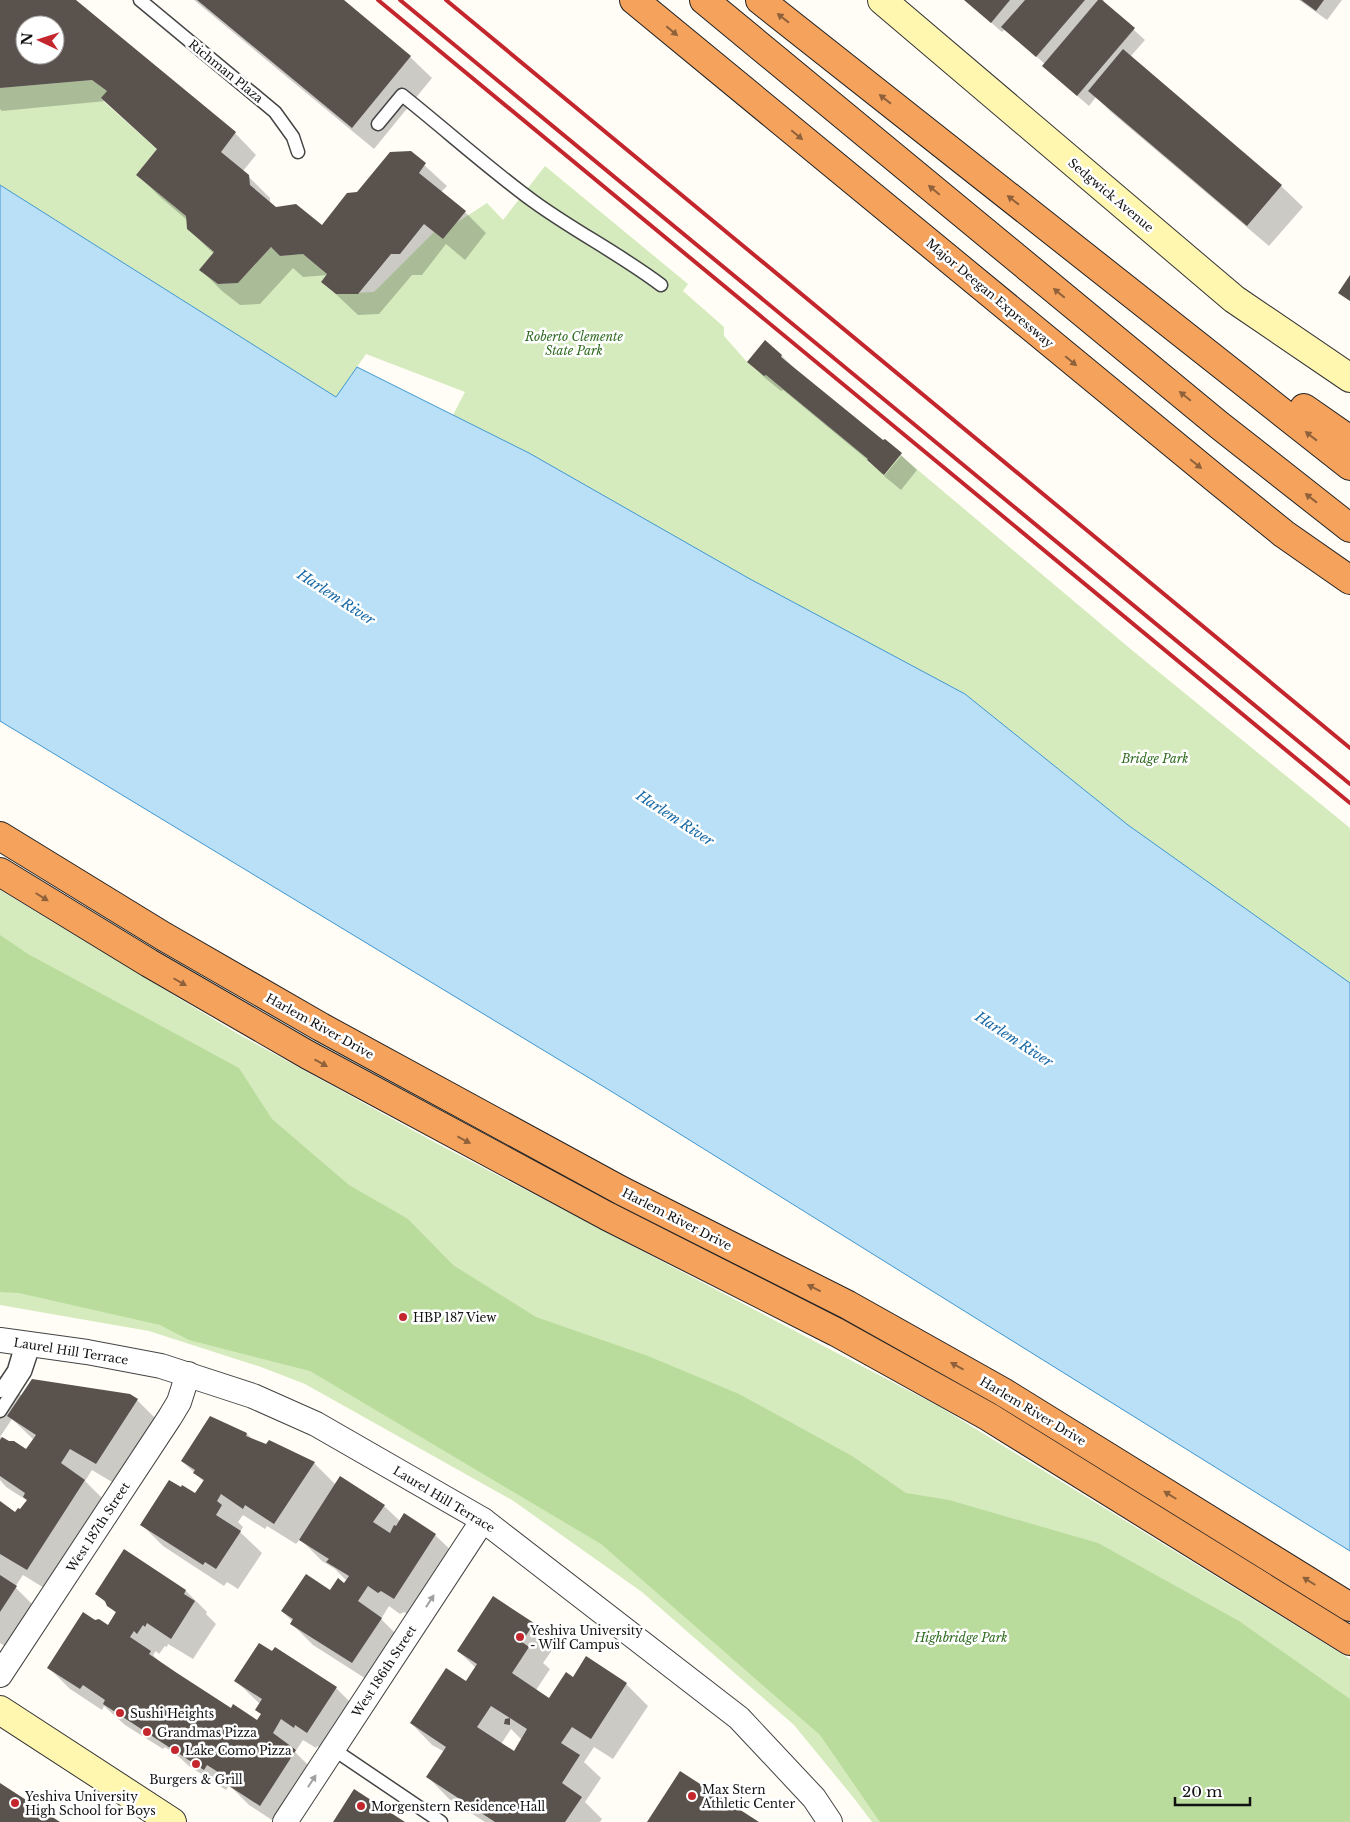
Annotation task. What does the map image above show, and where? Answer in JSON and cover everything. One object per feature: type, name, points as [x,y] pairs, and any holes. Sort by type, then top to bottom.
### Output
[{"type":"highway","name":"Major Deegan Expressway","points":[[634,0],[1135,414],[1284,534],[1350,580]]},
{"type":"highway","points":[[704,0],[1205,413],[1350,528]]},
{"type":"highway","points":[[760,0],[1350,466]]},
{"type":"highway","points":[[1051,230],[1350,440]]},
{"type":"highway","points":[[1284,534],[1350,594]]},
{"type":"highway","name":"Harlem River Drive","points":[[0,836],[163,936],[330,1032],[622,1191],[848,1305],[1003,1392],[1350,1607]]},
{"type":"highway","points":[[0,872],[148,963],[308,1056],[607,1216],[836,1332],[989,1417],[1350,1641]]},
{"type":"main road","name":"Sedgwick Avenue","points":[[882,0],[1234,299],[1350,378]]},
{"type":"main road","points":[[0,1710],[172,1822]]},
{"type":"street","name":"Laurel Hill Terrace","points":[[19,1343],[86,1352],[161,1366],[252,1396],[316,1424],[483,1520],[739,1718],[814,1798],[830,1822]]},
{"type":"street","name":"West 187th Street","points":[[0,1675],[179,1402],[188,1374]]},
{"type":"street","name":"West 186th Street","points":[[285,1822],[483,1520]]},
{"type":"lane","name":"Richman Plaza","points":[[140,0],[275,112],[292,137],[298,152]]},
{"type":"lane","points":[[378,124],[402,95],[532,200],[564,222],[626,259],[660,285]]},
{"type":"lane","points":[[0,1391],[14,1370],[19,1343]]},
{"type":"lane","points":[[0,1411],[26,1372],[19,1343]]},
{"type":"lane","points":[[333,1749],[441,1822]]},
{"type":"green space","name":"Roberto Clemente State Park","points":[[92,80],[107,91],[101,99],[157,149],[136,175],[186,216],[187,229],[214,252],[200,270],[218,284],[238,283],[271,247],[280,256],[303,254],[327,274],[321,282],[336,294],[374,292],[434,232],[443,239],[456,223],[487,203],[503,220],[545,166],[688,284],[683,291],[724,327],[724,336],[747,362],[764,376],[766,375],[868,459],[867,461],[884,474],[900,455],[1133,651],[1350,828],[1350,983],[1128,825],[965,694],[750,579],[529,453],[453,415],[465,392],[366,354],[336,397],[0,185],[0,88]]},
{"type":"green space","name":"Highbridge Park","points":[[0,890],[238,1034],[436,1143],[940,1407],[1350,1659],[1350,1822],[872,1822],[794,1725],[642,1592],[512,1500],[305,1384],[261,1367],[149,1331],[0,1305]]},
{"type":"green space","name":"Highbridge Park","points":[[0,935],[28,954],[239,1068],[272,1119],[349,1185],[408,1219],[453,1265],[536,1317],[648,1356],[739,1394],[852,1456],[906,1493],[949,1500],[1098,1543],[1239,1621],[1350,1699],[1350,1822],[880,1822],[820,1735],[601,1544],[310,1371],[189,1340],[160,1325],[19,1293],[0,1292]]},
{"type":"water","name":"Harlem River","points":[[0,185],[336,397],[357,367],[529,453],[750,579],[965,694],[1128,825],[1350,983],[1350,1551],[614,1093],[0,721]]},
{"type":"building","points":[[0,0],[76,0],[236,132],[221,152],[249,175],[250,185],[276,207],[296,204],[322,225],[347,193],[357,192],[390,152],[411,151],[426,163],[419,173],[466,211],[443,239],[424,224],[400,254],[391,254],[358,294],[336,294],[321,282],[327,274],[303,254],[280,256],[271,247],[238,283],[218,284],[199,270],[214,252],[187,229],[186,216],[136,175],[157,149],[101,98],[107,91],[92,80],[0,88]]},
{"type":"building","points":[[197,0],[344,0],[411,56],[352,128]]},
{"type":"building","points":[[964,0],[1010,0],[991,23]]},
{"type":"building","points":[[1025,0],[1085,0],[1036,57],[1001,27]]},
{"type":"building","points":[[1098,0],[1102,0],[1135,28],[1077,96],[1042,66]]},
{"type":"building","points":[[1301,0],[1324,0],[1316,11]]},
{"type":"building","points":[[1123,49],[1282,185],[1247,226],[1088,91]]},
{"type":"building","points":[[1350,275],[1350,301],[1338,293]]},
{"type":"building","points":[[765,340],[782,355],[781,357],[883,440],[885,439],[902,453],[884,475],[868,459],[766,375],[764,376],[747,362]]},
{"type":"building","points":[[32,1379],[130,1394],[138,1399],[96,1464],[70,1449],[61,1463],[85,1480],[27,1570],[0,1554],[0,1501],[15,1512],[27,1500],[23,1497],[25,1493],[0,1476],[0,1440],[2,1437],[9,1441],[14,1441],[26,1449],[36,1435],[7,1416]]},
{"type":"building","points":[[210,1416],[247,1433],[246,1436],[266,1444],[269,1440],[315,1462],[274,1524],[245,1505],[243,1509],[221,1494],[217,1501],[222,1505],[216,1515],[241,1531],[216,1569],[205,1562],[203,1565],[140,1525],[169,1480],[195,1493],[204,1480],[193,1473],[195,1470],[181,1461]]},
{"type":"building","points":[[340,1476],[385,1505],[373,1522],[390,1533],[404,1513],[436,1534],[394,1599],[381,1591],[378,1593],[368,1586],[358,1601],[382,1618],[352,1663],[290,1624],[293,1619],[281,1611],[306,1574],[330,1590],[338,1578],[344,1583],[349,1576],[326,1562],[329,1559],[299,1540]]},
{"type":"building","points":[[124,1549],[186,1590],[184,1594],[195,1601],[171,1639],[147,1623],[145,1627],[143,1625],[137,1634],[134,1631],[130,1637],[151,1651],[149,1654],[231,1708],[233,1704],[257,1720],[261,1714],[255,1710],[262,1699],[234,1681],[259,1643],[272,1651],[275,1647],[337,1687],[307,1733],[295,1725],[294,1728],[281,1719],[273,1733],[296,1750],[260,1806],[226,1784],[229,1779],[207,1765],[204,1770],[103,1704],[105,1700],[83,1685],[80,1689],[47,1668],[83,1612],[95,1620],[99,1619],[108,1625],[116,1612],[95,1594]]},
{"type":"building","points":[[0,1575],[17,1586],[0,1612]]},
{"type":"building","points":[[493,1596],[534,1623],[522,1642],[529,1647],[512,1673],[549,1698],[566,1672],[573,1677],[586,1656],[627,1683],[591,1739],[572,1727],[561,1743],[580,1755],[562,1783],[582,1797],[565,1822],[495,1822],[426,1777],[446,1747],[410,1723],[446,1668],[466,1681],[477,1664],[457,1651]],"holes":[[[491,1706],[527,1729],[514,1751],[477,1727]]]},
{"type":"building","points":[[510,1718],[510,1725],[504,1724],[505,1719]]},
{"type":"building","name":"Max Stern Athletic Center","points":[[680,1771],[759,1822],[647,1822]]},
{"type":"building","name":"Yeshiva University High School for Boys","points":[[0,1783],[60,1822],[0,1822]]},
{"type":"building","name":"Morgenstern Residence Hall","points":[[354,1789],[405,1822],[333,1822]]},
{"type":"railway","points":[[378,0],[1350,803]]},
{"type":"railway","points":[[400,0],[1350,784]]},
{"type":"railway","points":[[446,0],[1350,748]]},
{"type":"place","name":"HBP 187 View","points":[[403,1317]]},
{"type":"place","name":"Yeshiva University - Wilf Campus","points":[[520,1637]]},
{"type":"place","name":"Sushi Heights","points":[[120,1713]]},
{"type":"place","name":"Grandmas Pizza","points":[[147,1732]]},
{"type":"place","name":"Lake Como Pizza","points":[[175,1750]]},
{"type":"place","name":"Burgers & Grill","points":[[196,1764]]},
{"type":"place","name":"Max Stern Athletic Center","points":[[692,1796]]},
{"type":"place","name":"Yeshiva University High School for Boys","points":[[15,1803]]},
{"type":"place","name":"Morgenstern Residence Hall","points":[[361,1806]]},
{"type":"park label","name":"Bridge Park","points":[[1155,758]]}]
